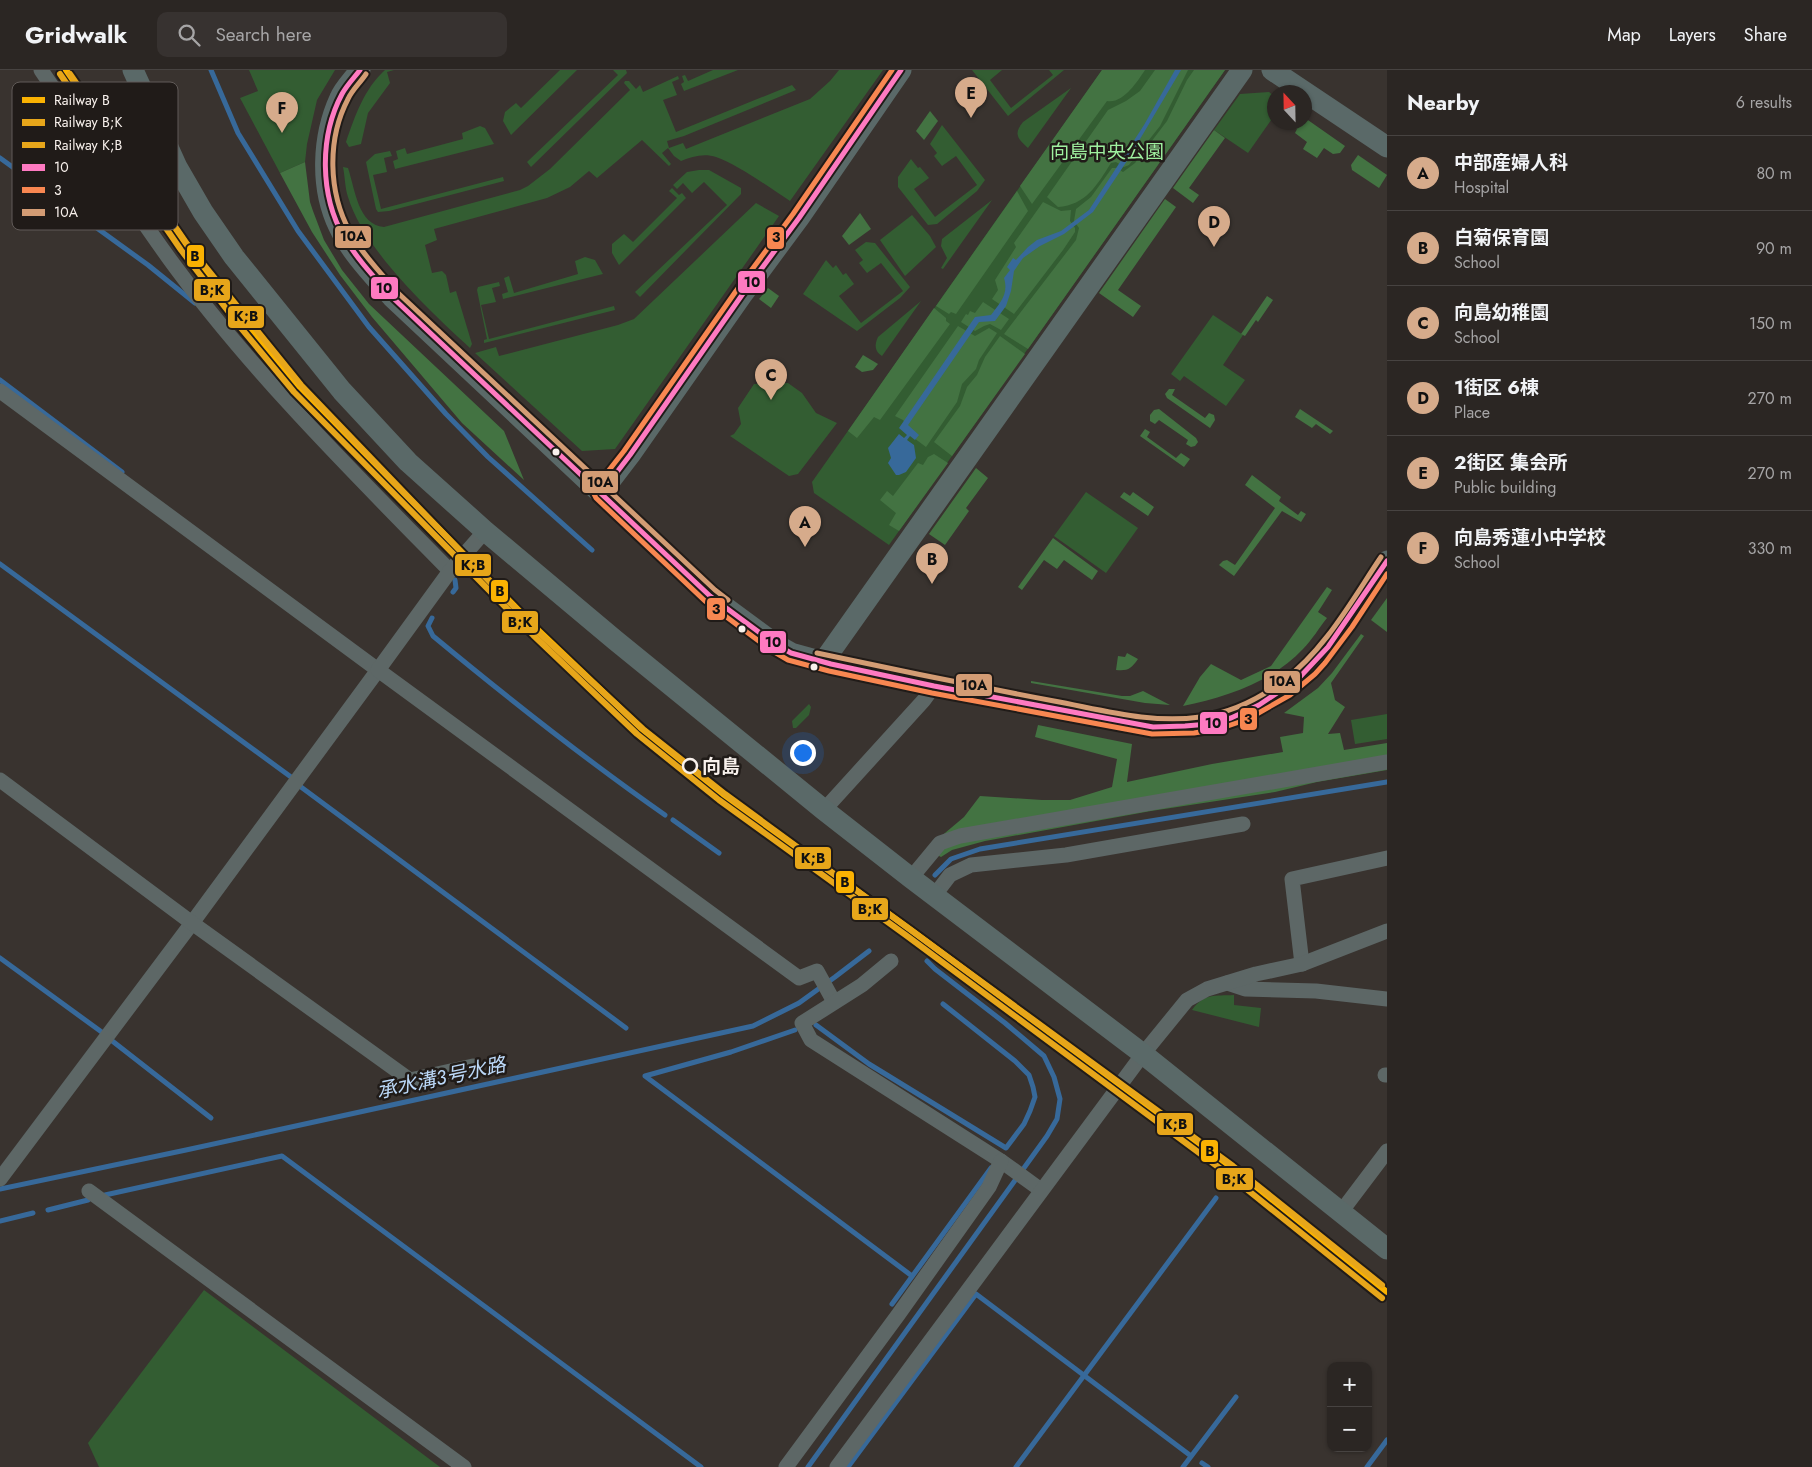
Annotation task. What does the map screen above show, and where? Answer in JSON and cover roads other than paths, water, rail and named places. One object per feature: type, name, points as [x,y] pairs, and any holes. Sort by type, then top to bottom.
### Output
[{"type":"street","points":[[41,70],[49,82]]},
{"type":"street","points":[[133,70],[138,82]]},
{"type":"street","points":[[360,70],[340,97],[331,126],[326,152],[325,176],[328,201],[339,228],[362,264],[392,297],[710,596],[775,644],[791,653],[823,662],[934,686],[1152,727],[1185,726],[1216,722],[1238,716],[1286,689],[1319,659],[1387,561]]},
{"type":"street","points":[[601,493],[799,218],[901,70]]},
{"type":"street","points":[[823,662],[1242,70]]},
{"type":"street","points":[[1272,70],[1387,148]]},
{"type":"street","points":[[178,170],[203,212],[234,257],[342,391],[408,462],[485,531],[615,640],[824,810],[1143,1054],[1387,1249]]},
{"type":"street","points":[[149,230],[168,258],[227,331],[311,428],[450,571]]},
{"type":"street","points":[[0,391],[799,978],[817,971],[833,1000]]},
{"type":"street","points":[[0,1179],[192,923],[450,571],[485,531]]},
{"type":"street","points":[[824,810],[924,700],[934,686]]},
{"type":"street","points":[[911,878],[940,843],[960,836],[1387,762]]},
{"type":"street","points":[[0,780],[192,923],[410,1080],[473,1066]]},
{"type":"street","points":[[933,895],[950,875],[971,865],[1066,855],[1243,824]]},
{"type":"street","points":[[1302,964],[1292,879],[1387,858]]},
{"type":"street","points":[[837,1467],[1041,1190],[1143,1054],[1187,1000],[1207,989],[1256,974],[1302,964],[1387,931]]},
{"type":"street","points":[[891,961],[862,984],[833,1000],[802,1023],[811,1040],[1005,1164],[1041,1190]]},
{"type":"street","points":[[1227,983],[1245,989],[1316,991],[1387,998]]},
{"type":"street","points":[[1341,1212],[1387,1151]]},
{"type":"street","points":[[786,1467],[1005,1164]]},
{"type":"street","points":[[89,1191],[464,1467]]},
{"type":"water","points":[[1175,70],[1181,70],[1127,161],[1093,212],[1064,234],[1040,246],[1023,258],[1014,271],[1011,291],[1006,306],[995,321],[979,322],[908,425],[919,435],[915,440],[910,436],[907,440],[914,445],[916,458],[906,472],[896,475],[888,463],[891,458],[888,448],[899,434],[904,438],[907,435],[899,428],[975,317],[991,315],[1000,302],[1005,289],[1004,278],[1010,270],[1007,267],[1013,258],[1016,260],[1037,240],[1061,231],[1089,210],[1144,125]]},
{"type":"waterway","points":[[211,70],[238,133],[298,231],[369,327],[446,414],[488,457],[592,550]]},
{"type":"waterway","points":[[0,158],[12,167]]},
{"type":"waterway","points":[[100,230],[148,265],[195,303]]},
{"type":"waterway","points":[[0,380],[122,472]]},
{"type":"waterway","points":[[0,564],[291,777]]},
{"type":"waterway","points":[[453,592],[456,588],[455,580]]},
{"type":"waterway","points":[[432,618],[428,626],[433,636],[548,728],[665,815]]},
{"type":"waterway","points":[[935,875],[951,859],[980,849],[1387,782]]},
{"type":"waterway","points":[[301,787],[626,1028]]},
{"type":"waterway","points":[[673,820],[719,853]]},
{"type":"waterway","points":[[894,925],[896,930]]},
{"type":"waterway","name":"承水溝３号水路","points":[[0,1189],[753,1026],[799,1003],[869,951]]},
{"type":"waterway","points":[[0,958],[103,1033]]},
{"type":"waterway","points":[[808,1467],[1047,1136],[1057,1119],[1060,1099],[1054,1077],[1044,1056],[927,961]]},
{"type":"waterway","points":[[816,1025],[869,1064],[1006,1148],[1024,1124],[1035,1097],[1029,1075],[1015,1061],[943,1004]]},
{"type":"waterway","points":[[795,1030],[731,1052],[645,1076],[912,1276]]},
{"type":"waterway","points":[[111,1040],[211,1118]]},
{"type":"waterway","points":[[105,1195],[282,1156],[701,1467]]},
{"type":"waterway","points":[[892,1304],[991,1168]]},
{"type":"waterway","points":[[1016,1467],[1216,1198]]},
{"type":"waterway","points":[[48,1210],[88,1200]]},
{"type":"waterway","points":[[0,1221],[33,1213]]},
{"type":"waterway","points":[[848,1467],[976,1294],[1191,1456]]},
{"type":"waterway","points":[[1183,1467],[1236,1397]]},
{"type":"waterway","points":[[1367,1467],[1387,1440]]},
{"type":"waterway","points":[[1202,1463],[1208,1467]]},
{"type":"rail line","name":"B","points":[[66,70],[74,82]]},
{"type":"rail line","name":"B;K","points":[[60,74],[66,82]]},
{"type":"rail line","name":"K;B","points":[[70,74],[76,82]]},
{"type":"rail line","name":"B;K","points":[[167,230],[241,328],[294,392],[533,635],[637,734],[719,800],[907,936],[1229,1175],[1382,1298]]},
{"type":"rail line","name":"B","points":[[177,230],[247,323],[300,387],[538,630],[642,729],[723,794],[911,930],[1234,1169],[1387,1292]]},
{"type":"rail line","name":"K;B","points":[[177,230],[301,385],[537,631],[643,729],[725,794],[1233,1166],[1382,1285]]},
{"type":"place","name":"2街区 集会所","points":[[971,118]]},
{"type":"place","name":"向島秀蓮小中学校","points":[[282,133]]},
{"type":"place","name":"1街区 6棟","points":[[1214,247]]},
{"type":"place","name":"向島幼稚園","points":[[771,400]]},
{"type":"place","name":"中部産婦人科","points":[[805,547]]},
{"type":"place","name":"白菊保育園","points":[[932,584]]},
{"type":"place","name":"向島","points":[[690,766]]},
{"type":"park label","name":"向島中央公園","points":[[1107,151]]}]
